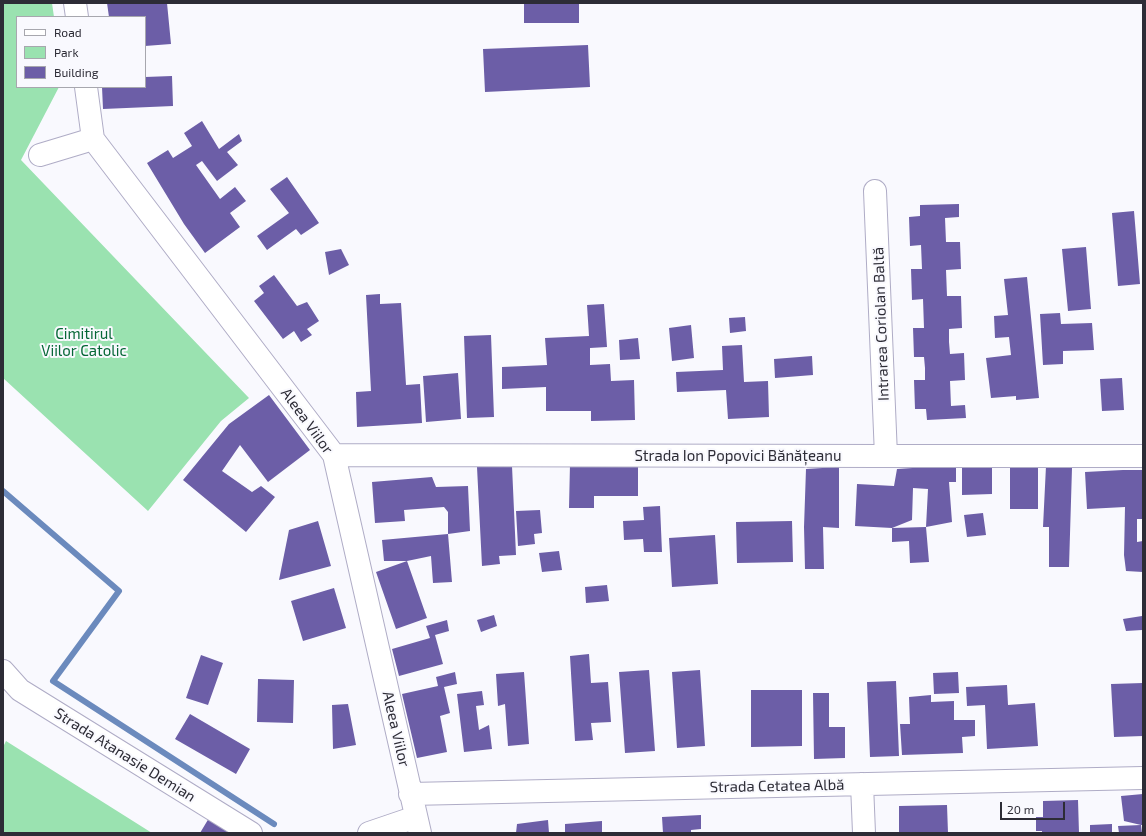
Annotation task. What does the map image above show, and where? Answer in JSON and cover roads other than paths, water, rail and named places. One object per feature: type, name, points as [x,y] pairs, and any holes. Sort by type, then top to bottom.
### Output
[{"type":"street","points":[[75,3],[77,16]]},
{"type":"street","name":"Aleea Viilor","points":[[86,88],[93,139],[334,455],[418,825]]},
{"type":"street","points":[[40,155],[93,139]]},
{"type":"street","name":"Intrarea Coriolan Baltă","points":[[876,191],[886,456]]},
{"type":"street","name":"Strada Ion Popovici Bănățeanu","points":[[334,455],[1143,456]]},
{"type":"street","name":"Strada Atanasie Demian","points":[[3,671],[20,690],[251,833]]},
{"type":"street","name":"Strada Cetatea Albă","points":[[410,794],[1143,778]]},
{"type":"street","points":[[862,784],[864,833]]},
{"type":"street","points":[[369,833],[418,825]]},
{"type":"waterway","points":[[3,491],[119,591],[53,681],[274,824]]},
{"type":"park label","name":"Cimitirul Viilor Catolic","points":[[84,342]]}]
